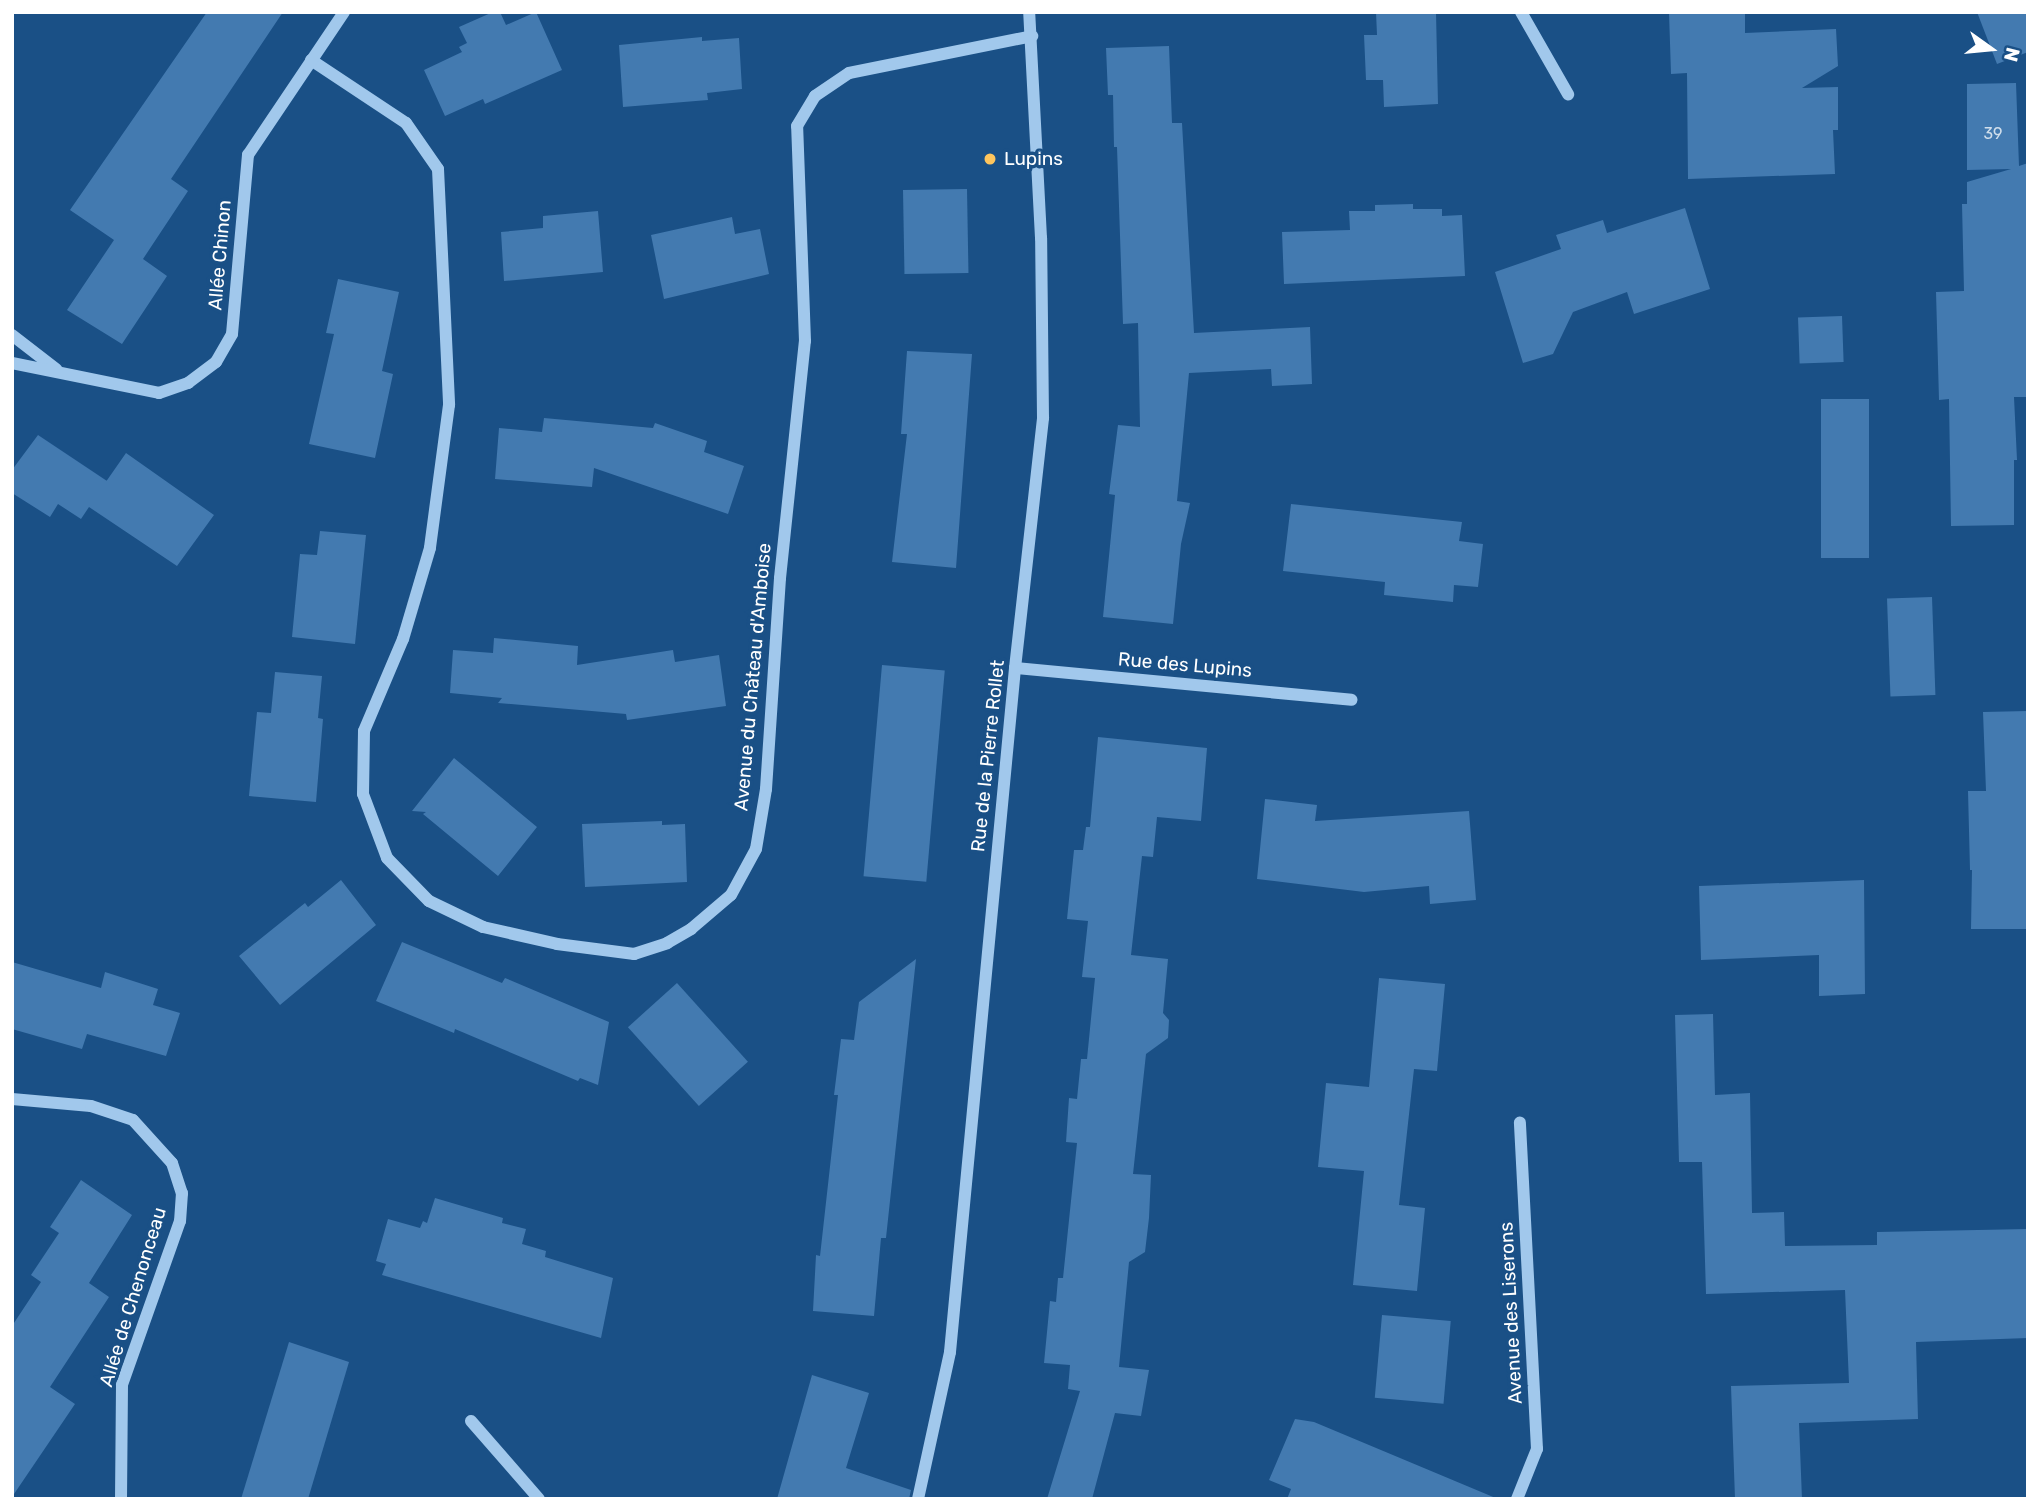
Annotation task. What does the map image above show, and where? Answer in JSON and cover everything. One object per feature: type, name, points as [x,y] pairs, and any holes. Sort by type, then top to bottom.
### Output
[{"type":"street","name":"Allée Chinon","points":[[12,363],[159,393],[188,383],[216,362],[232,334],[248,155],[344,12]]},
{"type":"street","name":"Rue de la Pierre Rollet","points":[[918,1499],[950,1352],[1015,668],[1042,418],[1041,238],[1029,12]]},
{"type":"street","points":[[1521,12],[1568,94]]},
{"type":"street","name":"Avenue du Château d'Amboise","points":[[311,60],[406,123],[438,169],[449,405],[430,548],[403,639],[364,731],[363,794],[387,858],[429,901],[484,927],[557,944],[634,954],[667,943],[691,929],[731,895],[755,849],[766,789],[780,578],[805,341],[797,127],[815,96],[849,73],[1032,36]]},
{"type":"street","name":"Allée Chinon","points":[[12,335],[62,374]]},
{"type":"street","name":"Rue des Lupins","points":[[1015,668],[1351,700]]},
{"type":"street","name":"Allée de Chenonceau","points":[[12,1099],[91,1106],[134,1120],[172,1163],[182,1193],[180,1221],[122,1385],[121,1499]]},
{"type":"street","name":"Avenue des Liserons","points":[[1517,1499],[1537,1448],[1520,1122]]},
{"type":"street","points":[[471,1421],[539,1499]]},
{"type":"building","points":[[207,12],[283,12],[171,179],[188,191],[143,259],[167,276],[122,344],[67,310],[114,240],[70,210]]},
{"type":"building","points":[[493,12],[500,12],[506,25],[536,12],[562,70],[485,104],[483,99],[445,116],[424,70],[462,52],[459,47],[467,43],[459,27]]},
{"type":"building","points":[[1376,12],[1436,12],[1438,104],[1384,107],[1383,80],[1366,80],[1364,35],[1377,35]]},
{"type":"building","points":[[1669,12],[1745,12],[1745,33],[1836,29],[1838,66],[1802,88],[1838,87],[1838,130],[1833,130],[1835,174],[1688,179],[1687,73],[1671,74]]},
{"type":"building","points":[[1977,12],[2028,12],[2028,52],[1997,64]]},
{"type":"building","points":[[702,37],[702,41],[739,38],[742,89],[707,93],[708,100],[623,107],[619,45]]},
{"type":"building","points":[[1169,46],[1172,123],[1182,123],[1194,333],[1310,327],[1312,384],[1272,386],[1271,369],[1189,373],[1177,501],[1190,503],[1181,544],[1173,624],[1103,617],[1115,495],[1109,494],[1118,425],[1140,427],[1138,323],[1123,324],[1117,147],[1114,147],[1113,95],[1108,95],[1106,48]]},
{"type":"building","points":[[2016,83],[2019,166],[2028,163],[2028,397],[2014,397],[2017,460],[2014,460],[2014,525],[1951,526],[1949,399],[1939,400],[1936,292],[1964,291],[1962,204],[1967,204],[1967,182],[2011,169],[1967,170],[1967,84]]},
{"type":"building","points":[[967,189],[968,273],[904,274],[903,190]]},
{"type":"building","points":[[1413,204],[1413,209],[1442,209],[1442,216],[1462,215],[1465,276],[1284,284],[1282,232],[1350,230],[1349,211],[1375,211],[1375,205]]},
{"type":"building","points":[[1685,208],[1710,289],[1634,314],[1627,292],[1573,312],[1553,354],[1523,363],[1495,272],[1561,249],[1556,235],[1603,220],[1607,233]]},
{"type":"building","points":[[598,211],[603,272],[504,281],[501,232],[543,228],[543,216]]},
{"type":"building","points":[[732,217],[735,234],[760,229],[769,274],[664,299],[651,235]]},
{"type":"building","points":[[338,279],[399,292],[382,371],[393,374],[375,458],[309,444],[334,334],[326,333]]},
{"type":"building","points":[[1842,316],[1844,362],[1800,364],[1798,318]]},
{"type":"building","points":[[907,351],[972,354],[956,568],[892,562],[907,434],[901,434]]},
{"type":"building","points":[[1821,399],[1869,399],[1869,558],[1821,558]]},
{"type":"building","points":[[544,418],[653,428],[655,423],[707,441],[704,452],[744,466],[728,514],[594,468],[592,487],[495,479],[499,428],[542,432]]},
{"type":"building","points":[[38,435],[107,481],[126,453],[214,515],[177,566],[89,507],[81,519],[58,504],[50,517],[12,493],[12,470]]},
{"type":"building","points":[[1291,504],[1462,522],[1459,541],[1483,544],[1478,587],[1454,585],[1453,602],[1384,595],[1385,582],[1283,571]]},
{"type":"building","points":[[320,531],[366,535],[355,644],[292,637],[300,554],[317,555]]},
{"type":"building","points":[[1932,597],[1935,695],[1890,697],[1887,599]]},
{"type":"building","points":[[494,638],[578,646],[577,665],[673,650],[675,662],[719,655],[726,706],[627,720],[626,714],[498,703],[502,698],[450,693],[453,650],[493,653]]},
{"type":"building","points":[[882,665],[945,670],[926,882],[864,876]]},
{"type":"building","points":[[275,672],[322,676],[318,718],[323,719],[316,802],[249,796],[257,712],[271,713]]},
{"type":"building","points":[[2028,711],[2028,929],[1971,929],[1972,870],[1968,791],[1986,791],[1983,712]]},
{"type":"building","points":[[1098,737],[1207,748],[1201,821],[1157,817],[1153,857],[1142,856],[1131,955],[1168,959],[1163,1013],[1169,1020],[1168,1038],[1146,1054],[1133,1174],[1151,1175],[1145,1252],[1129,1262],[1119,1367],[1149,1370],[1141,1416],[1115,1413],[1092,1499],[1047,1499],[1080,1391],[1068,1389],[1070,1365],[1044,1363],[1050,1301],[1056,1302],[1058,1278],[1063,1278],[1077,1143],[1066,1142],[1069,1098],[1077,1099],[1081,1059],[1087,1059],[1095,978],[1082,977],[1088,921],[1067,919],[1074,850],[1083,850],[1086,827],[1090,827]]},
{"type":"building","points":[[454,758],[537,827],[498,876],[423,814],[426,812],[412,811]]},
{"type":"building","points":[[1265,799],[1317,805],[1315,821],[1469,811],[1476,900],[1430,904],[1429,886],[1364,892],[1257,879]]},
{"type":"building","points":[[662,821],[662,825],[685,824],[687,882],[585,887],[582,824]]},
{"type":"building","points":[[341,880],[376,925],[280,1005],[239,956],[305,903],[308,907]]},
{"type":"building","points":[[1864,880],[1865,994],[1819,996],[1819,955],[1701,960],[1699,886]]},
{"type":"building","points":[[402,942],[502,983],[505,978],[609,1022],[598,1085],[580,1078],[578,1081],[455,1029],[454,1033],[376,1001]]},
{"type":"building","points":[[916,959],[886,1238],[881,1238],[874,1316],[813,1311],[816,1255],[820,1256],[838,1095],[834,1095],[841,1039],[854,1040],[859,1002]]},
{"type":"building","points":[[12,962],[101,988],[105,972],[158,989],[153,1005],[180,1013],[166,1056],[87,1034],[82,1049],[12,1029]]},
{"type":"building","points":[[1379,978],[1445,984],[1437,1071],[1414,1069],[1399,1205],[1425,1208],[1417,1291],[1353,1285],[1364,1171],[1318,1167],[1326,1083],[1369,1087]]},
{"type":"building","points":[[677,983],[748,1062],[699,1106],[628,1027]]},
{"type":"building","points":[[1713,1014],[1715,1095],[1750,1093],[1752,1213],[1784,1212],[1785,1246],[1877,1245],[1877,1232],[2028,1229],[2028,1338],[1916,1342],[1918,1419],[1799,1423],[1802,1499],[1735,1499],[1731,1386],[1849,1383],[1845,1290],[1706,1294],[1702,1162],[1679,1162],[1675,1015]]},
{"type":"building","points":[[81,1180],[132,1215],[89,1283],[109,1297],[50,1387],[75,1404],[12,1497],[12,1326],[41,1282],[31,1275],[59,1233],[50,1227]]},
{"type":"building","points":[[435,1198],[503,1218],[502,1223],[526,1229],[522,1244],[546,1251],[545,1257],[613,1278],[601,1338],[382,1275],[386,1264],[376,1261],[388,1219],[420,1228],[423,1221],[427,1223]]},
{"type":"building","points":[[1382,1315],[1451,1321],[1444,1404],[1375,1398]]},
{"type":"building","points":[[289,1342],[349,1362],[308,1499],[241,1499]]},
{"type":"building","points":[[812,1375],[869,1393],[846,1468],[911,1490],[909,1499],[777,1499]]},
{"type":"building","points":[[1295,1419],[1314,1422],[1498,1499],[1287,1499],[1291,1489],[1269,1480]]},
{"type":"place","name":"Lupins","points":[[990,159]]}]
